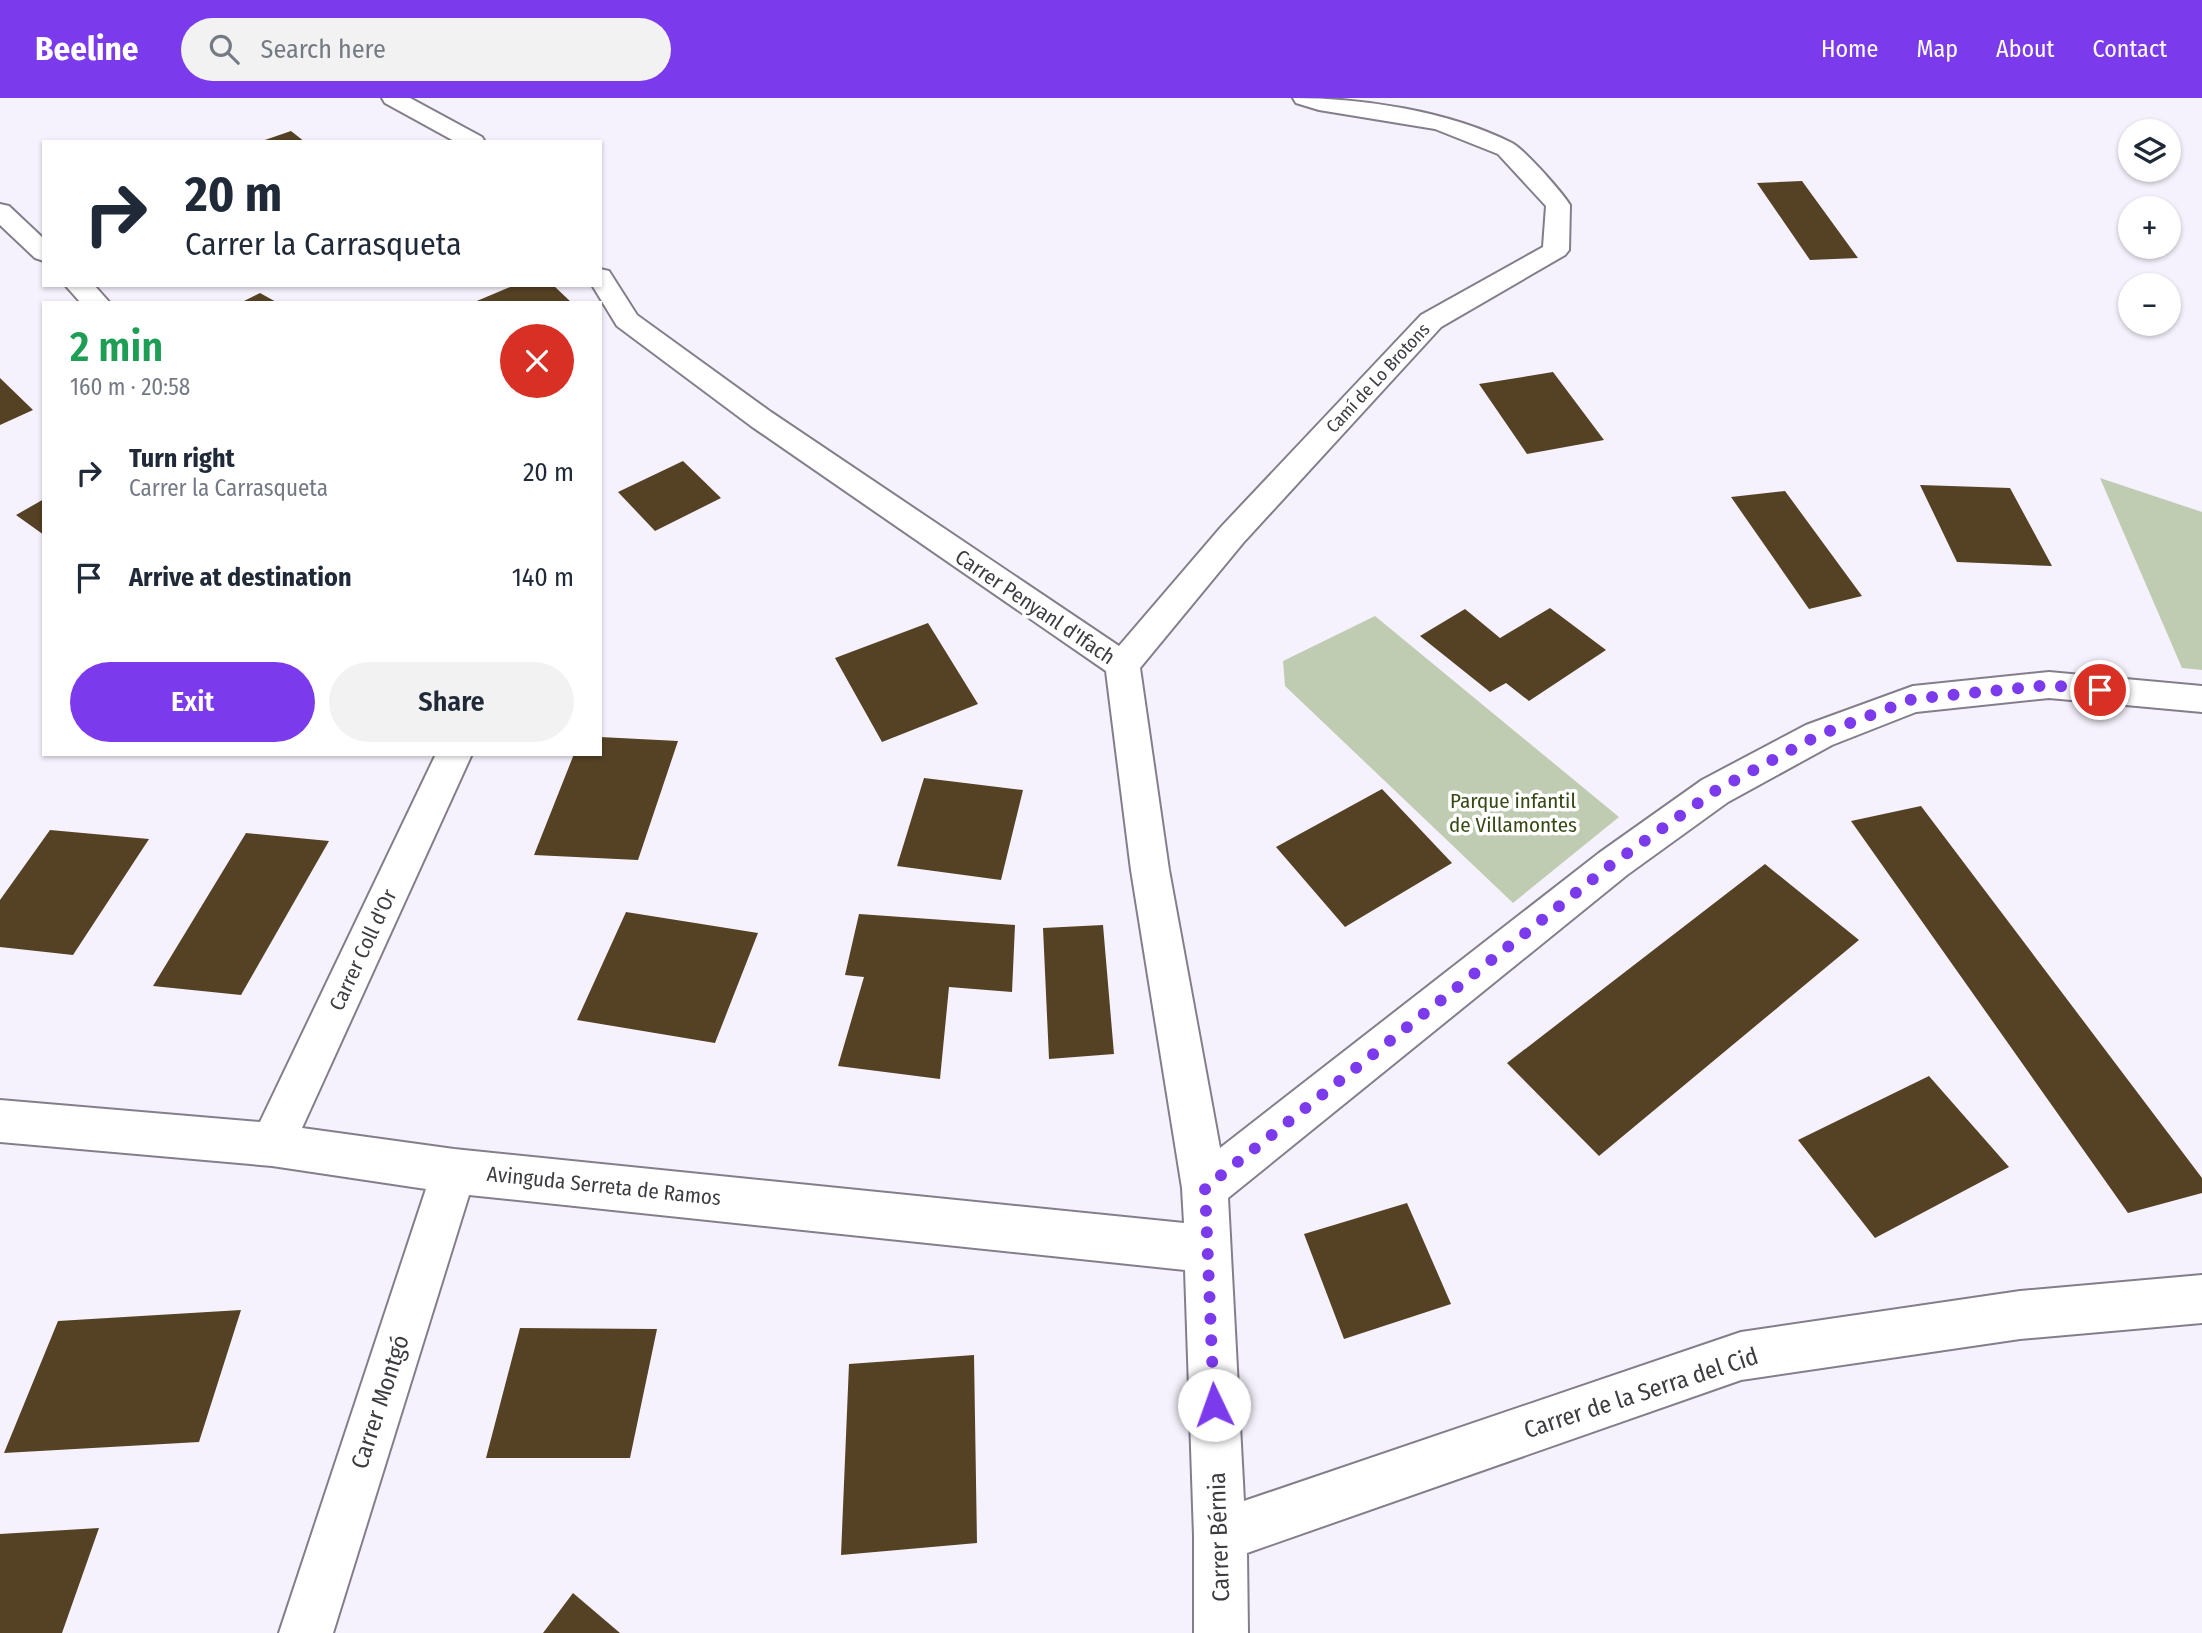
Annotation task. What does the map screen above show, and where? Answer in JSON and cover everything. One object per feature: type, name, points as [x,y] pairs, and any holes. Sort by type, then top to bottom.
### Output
[{"type":"street","points":[[393,98],[470,140]]},
{"type":"street","name":"Camí de Lo Brotons","points":[[1122,665],[1232,535],[1431,321],[1556,250],[1558,205],[1506,149],[1440,123],[1319,103],[1304,98]]},
{"type":"street","points":[[0,211],[42,251]]},
{"type":"street","name":"Carrer Penyanl d'Ifach","points":[[602,280],[627,320],[840,474],[1122,665],[1150,870],[1205,1188]]},
{"type":"street","points":[[80,287],[95,301]]},
{"type":"street","points":[[1205,1188],[1612,864],[1715,791],[1819,735],[1913,699],[2049,685],[2202,699]]},
{"type":"street","name":"Carrer Coll d'Or","points":[[272,1145],[453,756]]},
{"type":"street","name":"Avinguda Serreta de Ramos","points":[[0,1121],[272,1145],[454,1171],[1208,1249]]},
{"type":"street","name":"Carrer Montgó","points":[[306,1633],[454,1171]]},
{"type":"street","name":"Carrer Bérnia","points":[[1205,1188],[1222,1633]]},
{"type":"street","name":"Carrer de la Serra del Cid","points":[[1220,1536],[1741,1356],[2020,1315],[2202,1299]]},
{"type":"green space","points":[[2100,478],[2202,512],[2202,670],[2182,668]]},
{"type":"green space","name":"Parque infantil de Villamontes","points":[[1375,616],[1619,817],[1513,903],[1285,686],[1283,661]]},
{"type":"building","points":[[291,131],[302,140],[265,140]]},
{"type":"building","points":[[1802,181],[1858,258],[1810,260],[1757,183]]},
{"type":"building","points":[[510,287],[555,287],[570,301],[477,301]]},
{"type":"building","points":[[260,293],[274,301],[244,301]]},
{"type":"building","points":[[1553,372],[1604,440],[1527,454],[1479,384]]},
{"type":"building","points":[[0,378],[33,410],[0,425]]},
{"type":"building","points":[[683,461],[721,498],[655,531],[618,492]]},
{"type":"building","points":[[1920,485],[2010,488],[2052,566],[1957,562]]},
{"type":"building","points":[[1785,491],[1862,596],[1809,609],[1731,497]]},
{"type":"building","points":[[42,500],[42,534],[16,515]]},
{"type":"building","points":[[1550,608],[1606,650],[1529,701],[1506,683],[1490,692],[1420,636],[1465,609],[1500,638]]},
{"type":"building","points":[[928,623],[978,704],[882,742],[835,658]]},
{"type":"building","points":[[602,737],[678,741],[638,860],[534,855],[573,756],[602,756]]},
{"type":"building","points":[[924,778],[1023,790],[1001,880],[897,866]]},
{"type":"building","points":[[1382,789],[1452,863],[1345,927],[1276,847]]},
{"type":"building","points":[[1921,806],[2202,1178],[2202,1193],[2128,1213],[1851,821]]},
{"type":"building","points":[[50,830],[149,839],[73,955],[0,947],[0,900]]},
{"type":"building","points":[[246,833],[329,841],[241,995],[153,986]]},
{"type":"building","points":[[1765,864],[1859,940],[1599,1156],[1507,1063]]},
{"type":"building","points":[[626,912],[758,933],[715,1043],[577,1020]]},
{"type":"building","points":[[859,914],[1015,925],[1012,992],[949,987],[940,1079],[838,1066],[864,977],[845,975]]},
{"type":"building","points":[[1103,925],[1114,1054],[1049,1059],[1043,928]]},
{"type":"building","points":[[1929,1076],[2009,1167],[1875,1238],[1798,1140]]},
{"type":"building","points":[[1407,1203],[1451,1304],[1344,1339],[1304,1234]]},
{"type":"building","points":[[241,1310],[199,1442],[4,1453],[58,1321]]},
{"type":"building","points":[[520,1328],[657,1329],[630,1458],[486,1458]]},
{"type":"building","points":[[974,1355],[977,1543],[841,1555],[849,1364]]},
{"type":"building","points":[[99,1528],[62,1633],[0,1633],[0,1534]]},
{"type":"building","points":[[573,1593],[620,1633],[543,1633]]},
{"type":"route","points":[[1214,1405],[1205,1188],[1612,864],[1715,791],[1819,735],[1913,699],[2049,685],[2100,690]]}]
